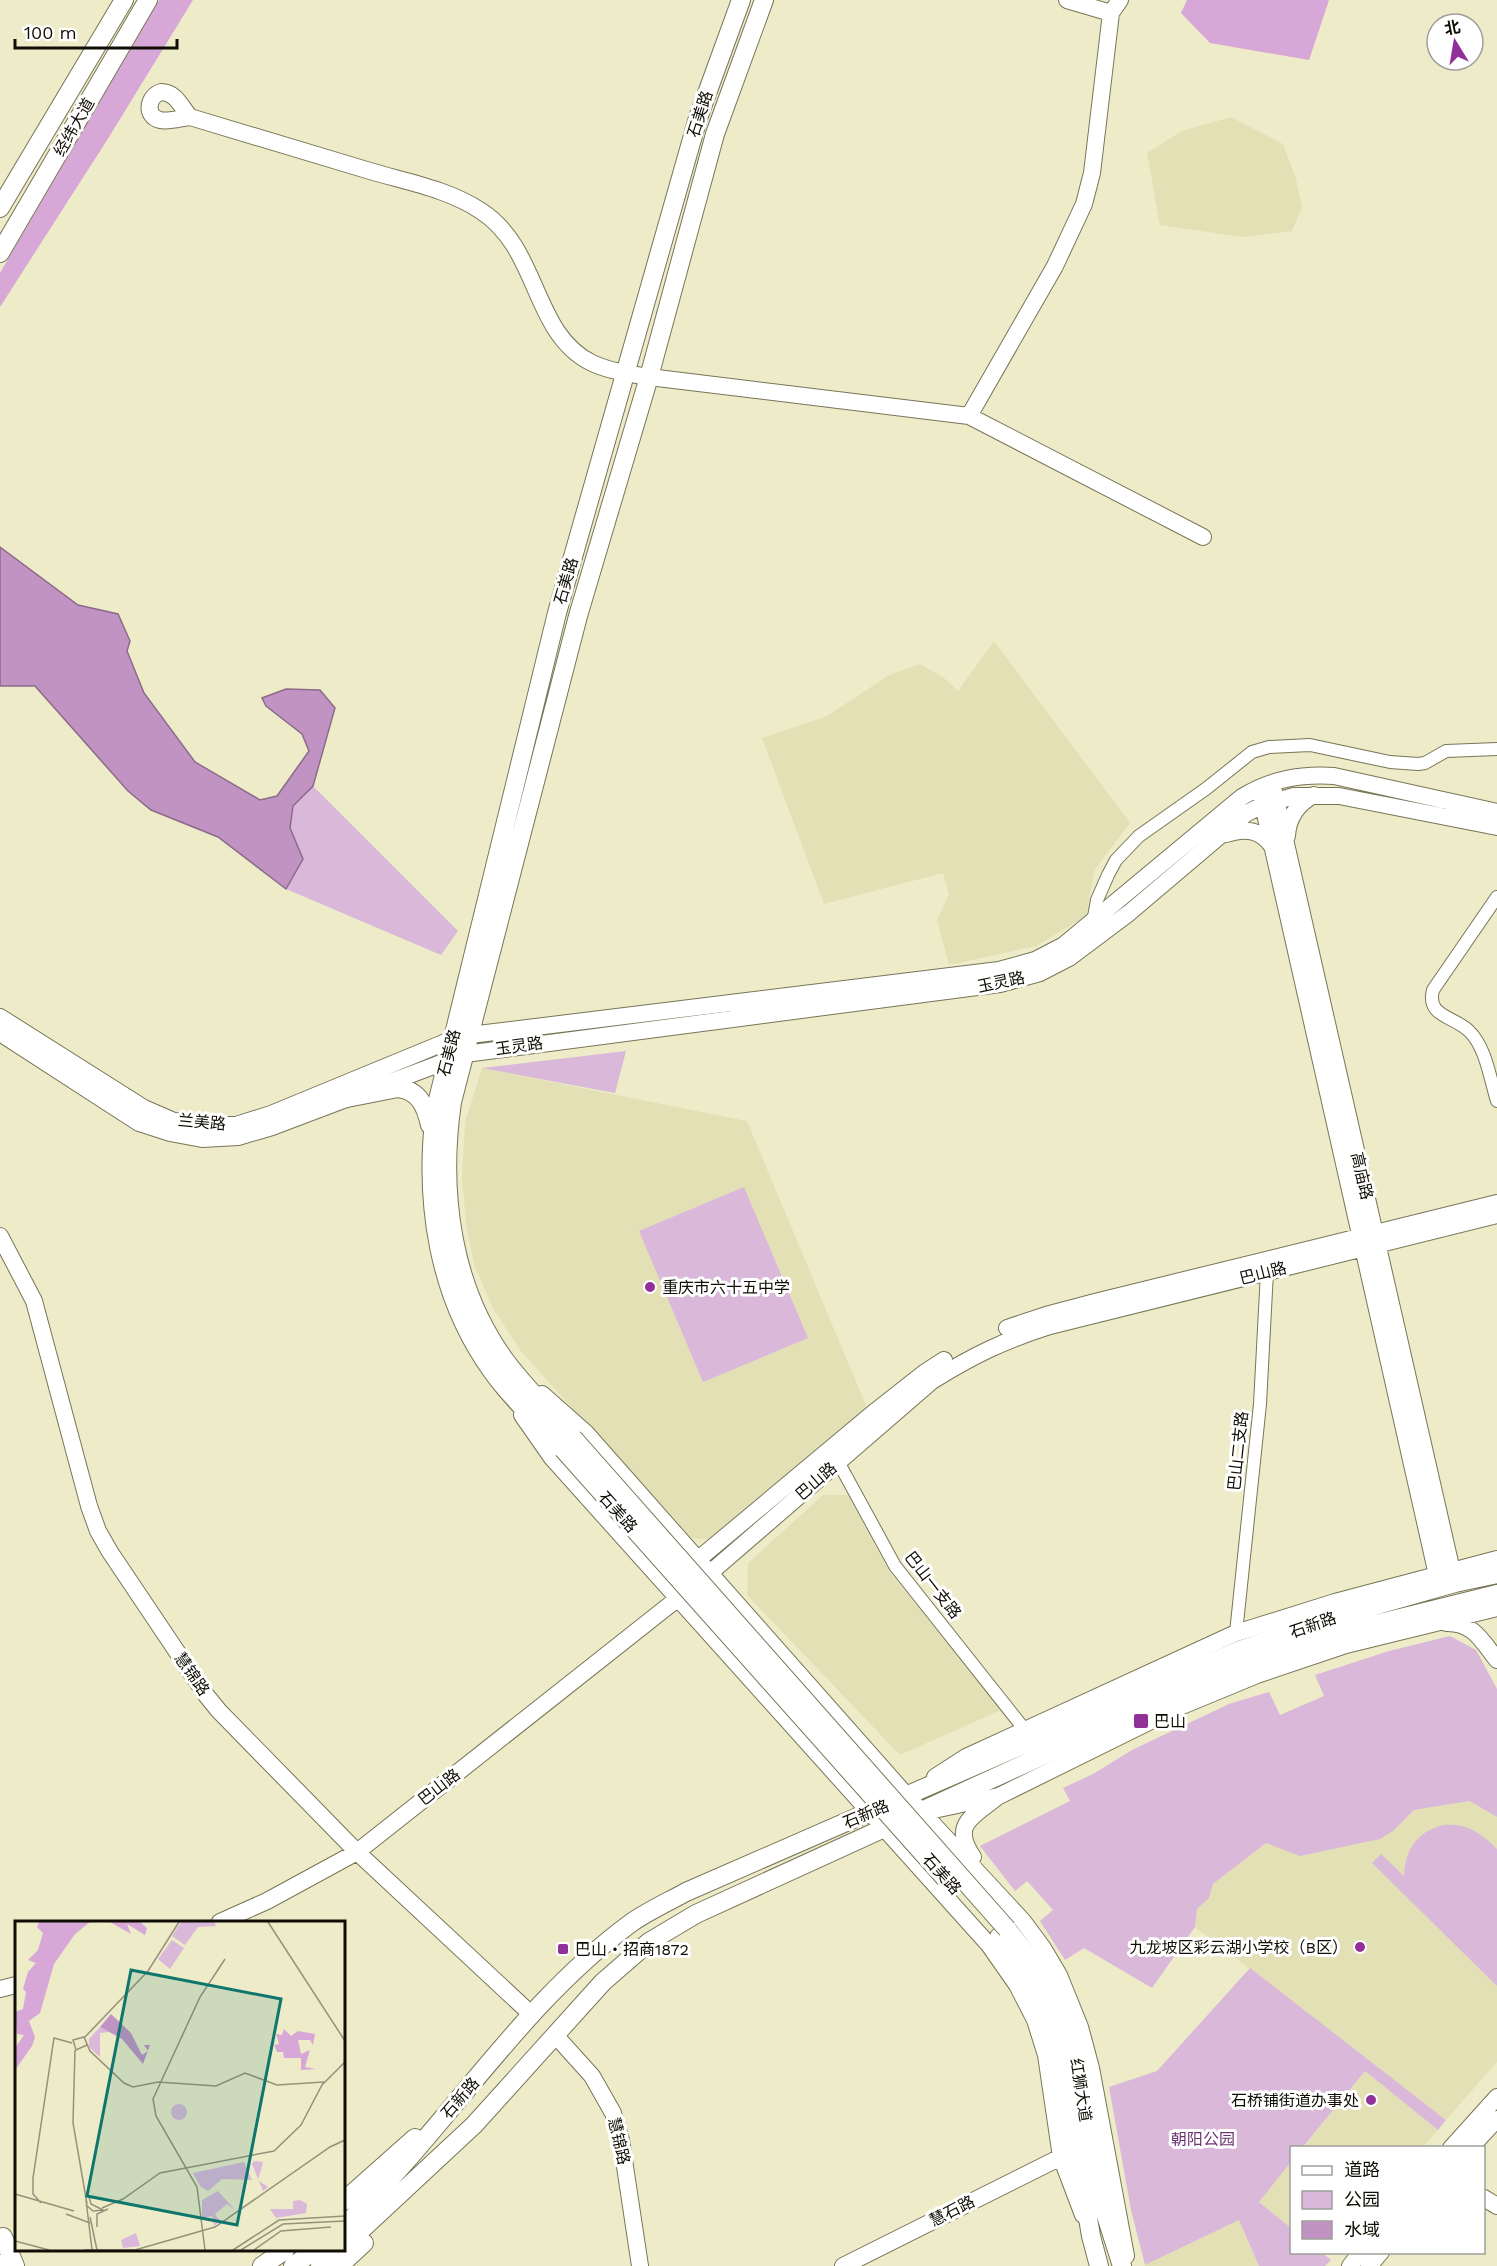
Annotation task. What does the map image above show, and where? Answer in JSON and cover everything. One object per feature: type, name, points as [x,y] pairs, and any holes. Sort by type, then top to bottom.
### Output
[{"type":"main road","name":"经纬大道","points":[[0,208],[124,0]]},
{"type":"main road","name":"经纬大道","points":[[0,253],[148,0]]},
{"type":"main road","name":"石美路","points":[[461,1037],[557,613],[698,118],[741,0]]},
{"type":"main road","name":"石美路","points":[[764,0],[715,134],[649,377],[578,616],[456,1056],[435,1112],[432,1137],[432,1209],[438,1246],[464,1327],[1003,1933]]},
{"type":"main road","name":"石美路","points":[[456,1056],[446,1167],[450,1214],[462,1273],[500,1367]]},
{"type":"main road","points":[[347,1098],[406,1088],[424,1105],[432,1137]]},
{"type":"main road","name":"石新路","points":[[345,2225],[400,2170],[450,2107],[532,2015],[610,1940],[658,1906],[1240,1650],[1338,1616],[1455,1583],[1497,1574]]},
{"type":"main road","name":"石新路","points":[[345,2245],[474,2126],[603,1982],[641,1948],[671,1928],[696,1914],[1169,1698],[1252,1663],[1340,1633],[1497,1594]]},
{"type":"main road","name":"红狮大道","points":[[1003,1933],[1043,2002],[1059,2045],[1091,2236],[1099,2266]]},
{"type":"main road","name":"红狮大道","points":[[1003,1933],[1041,1972],[1054,1995],[1073,2043],[1096,2184],[1122,2266]]},
{"type":"main road","points":[[345,2200],[450,2107]]},
{"type":"main road","points":[[339,2266],[388,2220],[474,2126]]},
{"type":"main road","points":[[1,2233],[15,2266]]},
{"type":"main road","points":[[262,2266],[284,2251]]},
{"type":"main road","points":[[293,2266],[314,2251]]},
{"type":"main road","points":[[320,2266],[338,2251]]},
{"type":"street","points":[[969,416],[1055,266],[1084,204],[1092,173],[1115,7],[1067,0]]},
{"type":"street","points":[[190,117],[438,191],[481,211],[513,241],[547,315],[559,335],[592,363],[624,373],[649,377],[969,416],[1203,537]]},
{"type":"street","points":[[1093,922],[1097,900],[1108,875],[1116,861],[1139,836],[1207,788],[1252,752],[1269,747],[1310,745],[1390,762],[1418,764],[1425,763],[1446,751],[1497,749]]},
{"type":"street","name":"玉灵路","points":[[999,977],[1064,945],[1242,797],[1265,784],[1312,775],[1334,776],[1497,827]]},
{"type":"street","name":"高庙路","points":[[1265,784],[1444,1573]]},
{"type":"street","points":[[1222,835],[1239,830],[1258,832],[1279,846],[1296,807],[1315,795]]},
{"type":"street","name":"玉灵路","points":[[461,1037],[663,1018],[1040,973],[1069,958],[1129,914],[1247,813],[1269,802],[1315,795],[1339,796],[1497,812]]},
{"type":"street","points":[[1497,897],[1433,990],[1431,1000],[1434,1008],[1465,1027],[1476,1039],[1497,1101]]},
{"type":"street","name":"兰美路","points":[[0,1017],[144,1108],[174,1121],[204,1125],[236,1125],[271,1114],[461,1037]]},
{"type":"street","name":"玉灵路","points":[[456,1056],[663,1018]]},
{"type":"street","name":"兰美路","points":[[0,1033],[139,1123],[170,1133],[202,1139],[238,1137],[272,1127],[456,1056]]},
{"type":"street","name":"巴山路","points":[[224,1921],[267,1901],[357,1852],[672,1592],[698,1560],[932,1381],[969,1358],[1006,1340],[1050,1326],[1267,1272],[1497,1203]]},
{"type":"street","name":"巴山路","points":[[672,1592],[710,1573],[924,1373],[962,1349],[1002,1330],[1075,1307],[1369,1241],[1497,1215]]},
{"type":"street","name":"慧锦路","points":[[0,1236],[34,1301],[89,1506],[99,1532],[206,1695],[357,1852],[532,2015]]},
{"type":"street","name":"巴山二支路","points":[[1236,1633],[1260,1404],[1267,1272]]},
{"type":"street","points":[[500,1367],[586,1432],[907,1796],[995,1890],[1043,1948],[1070,1999],[1091,2068],[1128,2266]]},
{"type":"street","points":[[500,1367],[552,1458],[989,1945],[1017,1985],[1035,2020],[1046,2055],[1060,2157],[1091,2236]]},
{"type":"street","name":"巴山一支路","points":[[835,1456],[895,1566],[1026,1730]]},
{"type":"street","points":[[907,1796],[966,1757],[1236,1633],[1335,1602],[1497,1559]]},
{"type":"street","points":[[995,1890],[967,1848],[963,1834],[969,1820],[999,1796],[1176,1708],[1257,1675],[1346,1645],[1497,1608]]},
{"type":"street","points":[[1433,1623],[1454,1623],[1470,1628],[1497,1660]]},
{"type":"street","points":[[922,1812],[999,1796]]},
{"type":"street","points":[[0,1989],[15,1985]]},
{"type":"street","name":"慧锦路","points":[[555,2035],[592,2076],[613,2113],[621,2140],[640,2266]]},
{"type":"street","points":[[1453,2146],[1497,2097]]},
{"type":"street","points":[[1472,2146],[1497,2119]]},
{"type":"street","name":"慧石路","points":[[843,2266],[1060,2157]]},
{"type":"street","points":[[1485,2193],[1497,2205]]},
{"type":"street","points":[[0,2257],[1,2233]]},
{"type":"street","points":[[1350,2266],[1360,2254]]},
{"type":"street","points":[[1370,2266],[1380,2254]]},
{"type":"shaded area","points":[[159,0],[193,0],[109,137],[0,307],[0,273]]},
{"type":"shaded area","points":[[1187,0],[1329,0],[1309,60],[1210,43],[1181,13]]},
{"type":"shaded area","points":[[1231,117],[1283,144],[1296,179],[1302,207],[1292,231],[1243,237],[1160,225],[1147,153],[1182,131]]},
{"type":"shaded area","points":[[994,641],[1130,823],[1095,869],[1086,916],[1036,946],[949,965],[937,920],[949,894],[943,873],[824,904],[762,738],[827,716],[889,675],[920,664],[943,677],[958,691]]},
{"type":"shaded area","name":"重庆市六十五中学","points":[[482,1068],[747,1121],[867,1408],[709,1539],[688,1538],[520,1350],[493,1308],[474,1265],[466,1224],[462,1177],[465,1122]]},
{"type":"shaded area","points":[[823,1495],[848,1495],[889,1571],[1001,1710],[900,1755],[747,1595],[748,1563]]},
{"type":"shaded area","name":"九龙坡区彩云湖小学校（B区）","points":[[1471,1801],[1497,1817],[1497,2062],[1446,2120],[1195,1927],[1197,1909],[1209,1898],[1213,1884],[1266,1843],[1393,1831],[1414,1810]]},
{"type":"shaded area","name":"石桥铺街道办事处","points":[[1365,2071],[1438,2130],[1424,2146],[1305,2146]]},
{"type":"shaded area","points":[[1290,2163],[1290,2227],[1259,2202]]},
{"type":"shaded area","points":[[1239,2220],[1259,2266],[1145,2266],[1145,2265]]},
{"type":"green space","points":[[313,786],[458,931],[441,955],[286,889],[303,859],[290,828],[293,805]]},
{"type":"green space","points":[[626,1051],[615,1093],[482,1068]]},
{"type":"green space","points":[[744,1187],[808,1338],[703,1382],[639,1231]]},
{"type":"green space","points":[[1450,1636],[1476,1650],[1497,1689],[1497,1817],[1470,1801],[1414,1810],[1393,1831],[1380,1839],[1300,1856],[1266,1843],[1213,1884],[1209,1898],[1197,1909],[1195,1927],[1152,1988],[1084,1948],[1065,1960],[1040,1921],[1053,1910],[1027,1881],[1015,1891],[980,1846],[1070,1801],[1063,1788],[1093,1774],[1132,1750],[1229,1704],[1269,1692],[1280,1715],[1324,1696],[1315,1675],[1389,1651]]},
{"type":"green space","points":[[1444,1825],[1467,1827],[1497,1849],[1497,1986],[1372,1863],[1381,1854],[1404,1876],[1407,1858],[1414,1843],[1426,1832]]},
{"type":"green space","name":"朝阳公园","points":[[1250,1968],[1446,2120],[1438,2130],[1365,2071],[1304,2146],[1290,2146],[1290,2163],[1259,2202],[1290,2227],[1290,2254],[1323,2254],[1331,2260],[1325,2266],[1259,2266],[1239,2220],[1145,2265],[1131,2210],[1109,2087],[1157,2071]]},
{"type":"water","points":[[0,547],[78,605],[118,614],[130,641],[127,651],[144,693],[195,762],[260,800],[277,796],[309,751],[302,734],[266,706],[262,698],[286,689],[320,690],[335,708],[313,786],[293,806],[290,828],[303,859],[286,889],[218,837],[151,810],[128,791],[35,686],[0,686]]},
{"type":"place","name":"重庆市六十五中学","points":[[650,1287]]},
{"type":"place","name":"巴山","points":[[1141,1721]]},
{"type":"place","name":"九龙坡区彩云湖小学校（B区）","points":[[1360,1947]]},
{"type":"place","name":"巴山‧招商1872","points":[[563,1949]]},
{"type":"place","name":"石桥铺街道办事处","points":[[1371,2100]]}]
